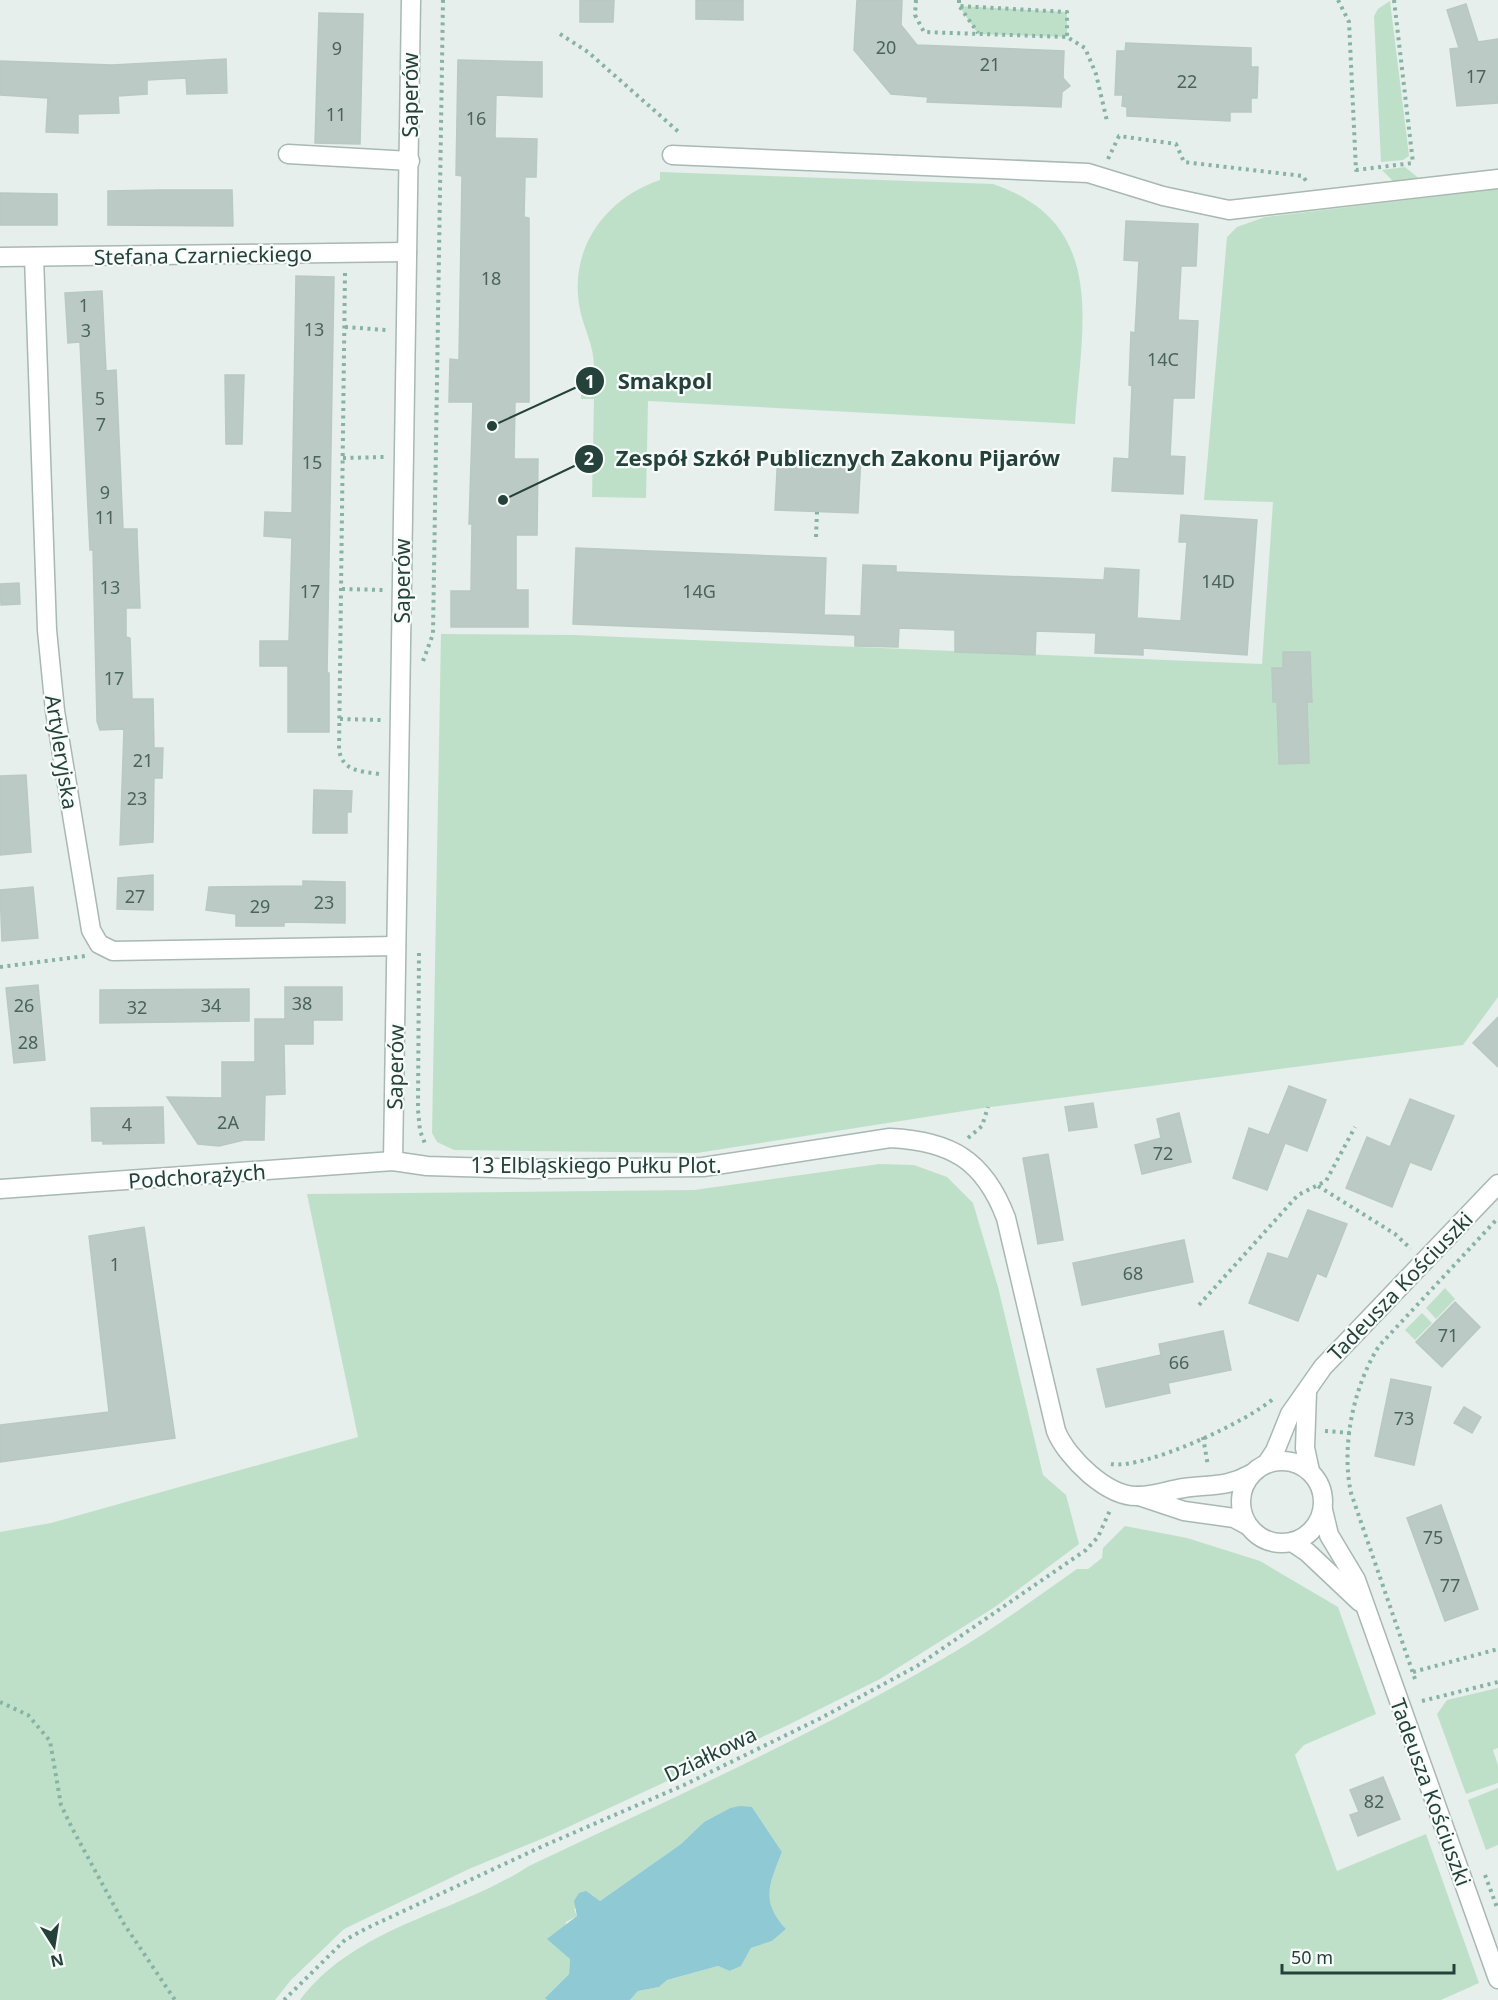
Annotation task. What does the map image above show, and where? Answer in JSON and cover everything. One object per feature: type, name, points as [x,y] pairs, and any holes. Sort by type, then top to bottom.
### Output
[{"type":"street","name":"Saperów","points":[[393,1161],[404,331],[410,161],[411,0]]},
{"type":"street","points":[[288,154],[410,161]]},
{"type":"street","points":[[672,155],[1088,173],[1163,196],[1229,210],[1498,179]]},
{"type":"street","name":"Stefana Czarnieckiego","points":[[0,257],[407,252]]},
{"type":"street","name":"Artyleryjska","points":[[34,257],[47,630],[51,676],[91,930],[105,949]]},
{"type":"street","points":[[105,949],[113,951],[396,946]]},
{"type":"street","name":"13 Elbląskiego Pułku Plot.","points":[[393,1161],[427,1166],[530,1169],[703,1167],[890,1138],[921,1140],[941,1145],[974,1166],[998,1197],[1050,1409],[1061,1444],[1080,1466],[1118,1493],[1139,1496],[1184,1511],[1234,1518],[1247,1525]]},
{"type":"street","name":"Podchorążych","points":[[0,1189],[393,1161]]},
{"type":"street","name":"Tadeusza Kościuszki","points":[[1267,1463],[1275,1451],[1290,1414],[1337,1352],[1498,1184]]},
{"type":"street","points":[[1307,1392],[1305,1448],[1310,1471],[1322,1489],[1323,1510],[1312,1530],[1292,1542],[1272,1542],[1254,1533],[1247,1525],[1243,1515],[1241,1494],[1251,1474],[1267,1463],[1290,1461],[1310,1471]]},
{"type":"street","name":"13 Elbląskiego Pułku Plot.","points":[[1139,1496],[1186,1487],[1226,1486],[1251,1474]]},
{"type":"street","name":"Tadeusza Kościuszki","points":[[1323,1510],[1329,1535],[1348,1563],[1364,1605],[1498,1979]]},
{"type":"street","name":"Tadeusza Kościuszki","points":[[1292,1542],[1307,1552],[1364,1605]]},
{"type":"path","points":[[422,672],[426,648],[433,634],[443,0]]},
{"type":"path","points":[[916,0],[915,15],[924,32],[1067,37],[1085,48],[1096,74],[1107,121]]},
{"type":"path","points":[[959,0],[959,6],[978,34]]},
{"type":"path","points":[[1338,0],[1349,22],[1356,173],[1413,163]]},
{"type":"path","points":[[1394,0],[1413,163],[1429,177],[1430,187]]},
{"type":"path","points":[[959,6],[1067,12],[1067,37]]},
{"type":"path","points":[[560,34],[588,52],[688,141]]},
{"type":"path","points":[[1097,159],[1107,160],[1119,135],[1176,144],[1184,162],[1303,177],[1310,188]]},
{"type":"path","points":[[345,252],[339,750],[343,763],[359,772],[398,776]]},
{"type":"path","points":[[345,327],[404,331]]},
{"type":"path","points":[[343,458],[403,457]]},
{"type":"path","points":[[816,537],[817,512]]},
{"type":"path","points":[[342,589],[402,590]]},
{"type":"path","points":[[340,719],[400,720]]},
{"type":"path","points":[[419,946],[419,1123],[422,1138],[430,1150]]},
{"type":"path","points":[[0,967],[39,960],[79,958],[105,949]]},
{"type":"path","points":[[964,1141],[982,1126],[988,1107]]},
{"type":"path","points":[[1200,1305],[1298,1195],[1326,1181],[1355,1128]]},
{"type":"path","points":[[959,1138],[970,1145]]},
{"type":"path","points":[[1318,1186],[1395,1234],[1414,1251],[1407,1258]]},
{"type":"path","points":[[1416,1682],[1351,1493],[1347,1470],[1355,1407],[1366,1366],[1379,1346],[1498,1218]]},
{"type":"path","points":[[1105,1462],[1127,1466],[1158,1456],[1241,1420],[1278,1394]]},
{"type":"path","name":"Działkowa","points":[[284,2000],[345,1940],[367,1928],[543,1846],[684,1785],[820,1718],[917,1666],[1086,1550],[1098,1537],[1118,1493]]},
{"type":"path","points":[[1413,1672],[1498,1650]]},
{"type":"path","points":[[1422,1701],[1498,1682]]},
{"type":"path","points":[[1419,1692],[1426,1711]]},
{"type":"path","points":[[0,1702],[28,1715],[50,1741],[61,1804],[72,1828],[124,1924],[175,2000]]},
{"type":"path","points":[[1483,1868],[1498,1910]]},
{"type":"green space","points":[[1390,1],[1409,156],[1403,160],[1381,162],[1374,16],[1378,9]]},
{"type":"green space","points":[[959,6],[1067,12],[1067,37],[978,34]]},
{"type":"green space","points":[[1405,167],[1421,180],[1393,181],[1382,170]]},
{"type":"green space","points":[[660,172],[993,184],[1030,202],[1056,225],[1072,252],[1080,283],[1083,316],[1075,424],[648,401],[646,498],[592,497],[594,399],[581,399],[581,372],[594,373],[594,364],[592,349],[581,314],[578,292],[579,270],[584,250],[606,215],[622,200],[660,180]]},
{"type":"green space","points":[[1498,189],[1498,997],[1463,1045],[983,1108],[697,1153],[454,1150],[437,1142],[432,1133],[441,634],[573,635],[1262,664],[1273,502],[1204,500],[1227,237],[1237,227],[1265,217]]},
{"type":"green space","points":[[879,1164],[914,1165],[947,1177],[973,1203],[998,1287],[1043,1475],[1066,1495],[1079,1544],[995,1607],[880,1679],[788,1725],[551,1835],[469,1869],[344,1929],[291,1980],[275,2000],[0,2000],[0,1532],[51,1523],[358,1437],[307,1194],[694,1190]]},
{"type":"green space","points":[[1445,1288],[1455,1299],[1436,1319],[1426,1308]]},
{"type":"green space","points":[[1422,1313],[1432,1323],[1415,1340],[1405,1330]]},
{"type":"green space","points":[[1125,1526],[1187,1538],[1260,1561],[1338,1607],[1376,1714],[1304,1745],[1295,1755],[1337,1871],[1426,1834],[1479,1983],[1441,2000],[630,2000],[638,1991],[659,1987],[667,1980],[718,1966],[731,1971],[741,1966],[751,1948],[772,1941],[786,1929],[769,1901],[770,1883],[782,1852],[752,1807],[730,1808],[704,1822],[681,1844],[600,1901],[591,1897],[574,1909],[577,1916],[566,1922],[564,1953],[570,1959],[569,1974],[546,1997],[547,2000],[300,2000],[323,1975],[349,1955],[378,1938],[500,1883],[529,1866],[745,1764],[904,1681],[987,1632],[1077,1569],[1088,1569],[1102,1558],[1103,1548]]},
{"type":"green space","points":[[1498,1688],[1498,1748],[1493,1750],[1498,1765],[1498,1783],[1466,1794],[1437,1714],[1447,1700]]},
{"type":"green space","points":[[1498,1788],[1498,1845],[1486,1850],[1468,1800]]},
{"type":"water","points":[[752,1807],[782,1852],[769,1892],[773,1910],[786,1929],[772,1941],[751,1948],[741,1966],[730,1971],[718,1966],[667,1980],[659,1987],[638,1991],[630,2000],[547,2000],[545,1998],[569,1974],[570,1959],[547,1939],[577,1916],[574,1901],[579,1893],[586,1891],[600,1901],[681,1844],[704,1822],[730,1808]]},
{"type":"building","points":[[580,0],[614,0],[613,22],[580,22]]},
{"type":"building","points":[[696,0],[743,0],[743,20],[696,19]]},
{"type":"building","points":[[857,0],[902,0],[901,25],[917,45],[1064,51],[1063,78],[1070,86],[1062,92],[1061,107],[927,102],[928,97],[891,94],[854,50]]},
{"type":"building","points":[[1466,4],[1478,42],[1498,39],[1498,103],[1457,106],[1450,49],[1459,48],[1447,10]]},
{"type":"building","points":[[319,13],[363,14],[360,144],[315,143]]},
{"type":"building","points":[[1126,43],[1251,48],[1251,67],[1258,67],[1257,98],[1251,98],[1251,112],[1230,112],[1230,121],[1127,116],[1127,107],[1122,106],[1123,95],[1115,95],[1117,51],[1125,51]]},
{"type":"building","points":[[226,59],[227,93],[187,94],[186,78],[147,80],[147,94],[118,96],[119,113],[78,114],[78,133],[46,132],[48,98],[0,95],[0,61],[112,65]]},
{"type":"building","points":[[458,60],[542,62],[542,97],[496,95],[495,138],[537,139],[536,177],[525,177],[524,217],[529,218],[529,402],[515,402],[514,459],[538,459],[537,535],[516,535],[516,590],[528,590],[528,627],[451,627],[451,591],[471,591],[472,524],[469,524],[473,402],[449,402],[450,359],[459,360],[462,176],[456,175]]},
{"type":"building","points":[[232,190],[233,226],[108,225],[108,191]]},
{"type":"building","points":[[0,193],[57,194],[57,225],[0,225]]},
{"type":"building","points":[[1126,221],[1198,224],[1196,266],[1181,266],[1178,320],[1198,321],[1194,398],[1173,398],[1170,456],[1185,457],[1183,494],[1112,491],[1114,458],[1129,459],[1132,386],[1129,385],[1131,332],[1135,333],[1139,261],[1124,260]]},
{"type":"building","points":[[296,276],[334,277],[327,673],[329,673],[329,732],[288,732],[288,666],[260,666],[260,641],[289,641],[292,538],[264,536],[265,512],[292,513]]},
{"type":"building","points":[[102,291],[106,371],[116,370],[123,529],[137,529],[140,608],[126,608],[126,637],[130,638],[132,699],[153,699],[154,748],[163,748],[162,778],[154,778],[153,842],[120,845],[124,729],[100,730],[97,721],[93,550],[90,550],[80,342],[68,343],[65,293]]},
{"type":"building","points":[[225,375],[244,375],[242,444],[226,444]]},
{"type":"building","points":[[778,452],[861,455],[858,513],[775,510]]},
{"type":"building","points":[[1181,515],[1257,520],[1247,655],[1143,648],[1143,655],[1095,653],[1096,633],[1036,631],[1035,655],[955,652],[955,630],[899,628],[898,647],[855,646],[855,635],[573,624],[576,548],[826,558],[824,615],[861,616],[863,565],[896,566],[896,572],[1104,580],[1105,568],[1139,570],[1137,618],[1181,621],[1187,542],[1179,542]]},
{"type":"building","points":[[19,583],[20,604],[1,605],[0,584]]},
{"type":"building","points":[[1283,652],[1310,652],[1312,702],[1307,702],[1309,763],[1279,764],[1277,702],[1273,702],[1272,668],[1283,668]]},
{"type":"building","points":[[26,775],[31,852],[0,855],[0,776]]},
{"type":"building","points":[[314,790],[352,791],[351,812],[347,812],[347,833],[313,833]]},
{"type":"building","points":[[153,875],[153,910],[117,909],[118,878]]},
{"type":"building","points":[[303,881],[345,882],[345,923],[284,922],[284,926],[236,926],[236,914],[206,910],[209,887],[303,886]]},
{"type":"building","points":[[33,887],[38,938],[2,941],[0,890]]},
{"type":"building","points":[[38,985],[45,1060],[14,1063],[6,988]]},
{"type":"building","points":[[285,987],[342,987],[342,1020],[313,1020],[313,1044],[284,1044],[285,1094],[265,1095],[264,1140],[244,1140],[219,1146],[198,1144],[167,1097],[222,1098],[222,1062],[255,1062],[255,1019],[285,1019]]},
{"type":"building","points":[[249,989],[249,1021],[100,1023],[100,990]]},
{"type":"building","points":[[1498,1017],[1498,1067],[1473,1043]]},
{"type":"building","points":[[1289,1086],[1326,1100],[1307,1151],[1285,1143],[1267,1190],[1233,1178],[1249,1128],[1269,1135]]},
{"type":"building","points":[[1410,1099],[1454,1116],[1431,1170],[1410,1162],[1392,1207],[1346,1188],[1367,1137],[1390,1147]]},
{"type":"building","points":[[1093,1103],[1097,1127],[1069,1131],[1065,1107]]},
{"type":"building","points":[[163,1107],[164,1143],[103,1144],[103,1141],[92,1141],[91,1108]]},
{"type":"building","points":[[1179,1113],[1191,1162],[1142,1174],[1135,1145],[1161,1138],[1157,1119]]},
{"type":"building","points":[[1048,1154],[1063,1240],[1038,1244],[1023,1158]]},
{"type":"building","points":[[1308,1210],[1347,1224],[1326,1277],[1317,1273],[1298,1321],[1249,1303],[1268,1253],[1288,1259]]},
{"type":"building","points":[[144,1227],[175,1438],[0,1462],[0,1425],[109,1412],[89,1236]]},
{"type":"building","points":[[1184,1240],[1193,1282],[1082,1305],[1073,1263]]},
{"type":"building","points":[[1455,1302],[1480,1327],[1442,1367],[1416,1342]]},
{"type":"building","points":[[1223,1331],[1231,1370],[1168,1383],[1170,1393],[1106,1407],[1097,1369],[1161,1355],[1159,1344]]},
{"type":"building","points":[[1391,1379],[1431,1387],[1414,1465],[1375,1456]]},
{"type":"building","points":[[1464,1407],[1481,1417],[1472,1433],[1454,1423]]},
{"type":"building","points":[[1441,1505],[1478,1609],[1445,1621],[1407,1518]]},
{"type":"building","points":[[1383,1777],[1400,1819],[1358,1836],[1350,1815],[1359,1812],[1350,1790]]},
{"type":"place","name":"Smakpol","points":[[492,426]]},
{"type":"place","name":"Zespół Szkół Publicznych Zakonu Pijarów","points":[[503,500]]}]
